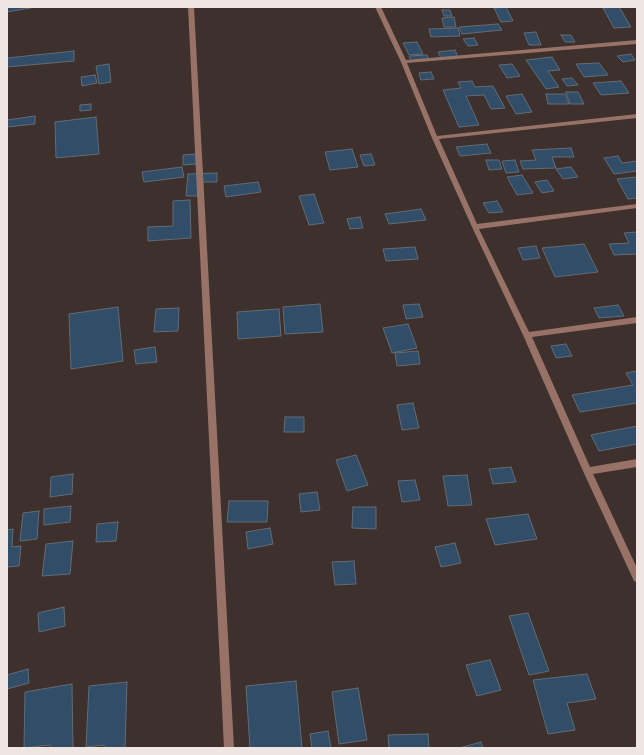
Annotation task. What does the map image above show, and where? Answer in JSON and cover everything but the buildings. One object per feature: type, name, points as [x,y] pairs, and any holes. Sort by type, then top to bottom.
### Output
[{"type":"street","points":[[191,7],[229,748]]},
{"type":"street","points":[[378,7],[404,62],[435,138],[475,227],[637,578]]},
{"type":"street","points":[[404,62],[637,42]]},
{"type":"street","points":[[435,138],[637,116]]},
{"type":"street","points":[[475,227],[637,206]]},
{"type":"street","points":[[526,335],[637,320]]},
{"type":"street","points":[[587,471],[637,463]]}]
